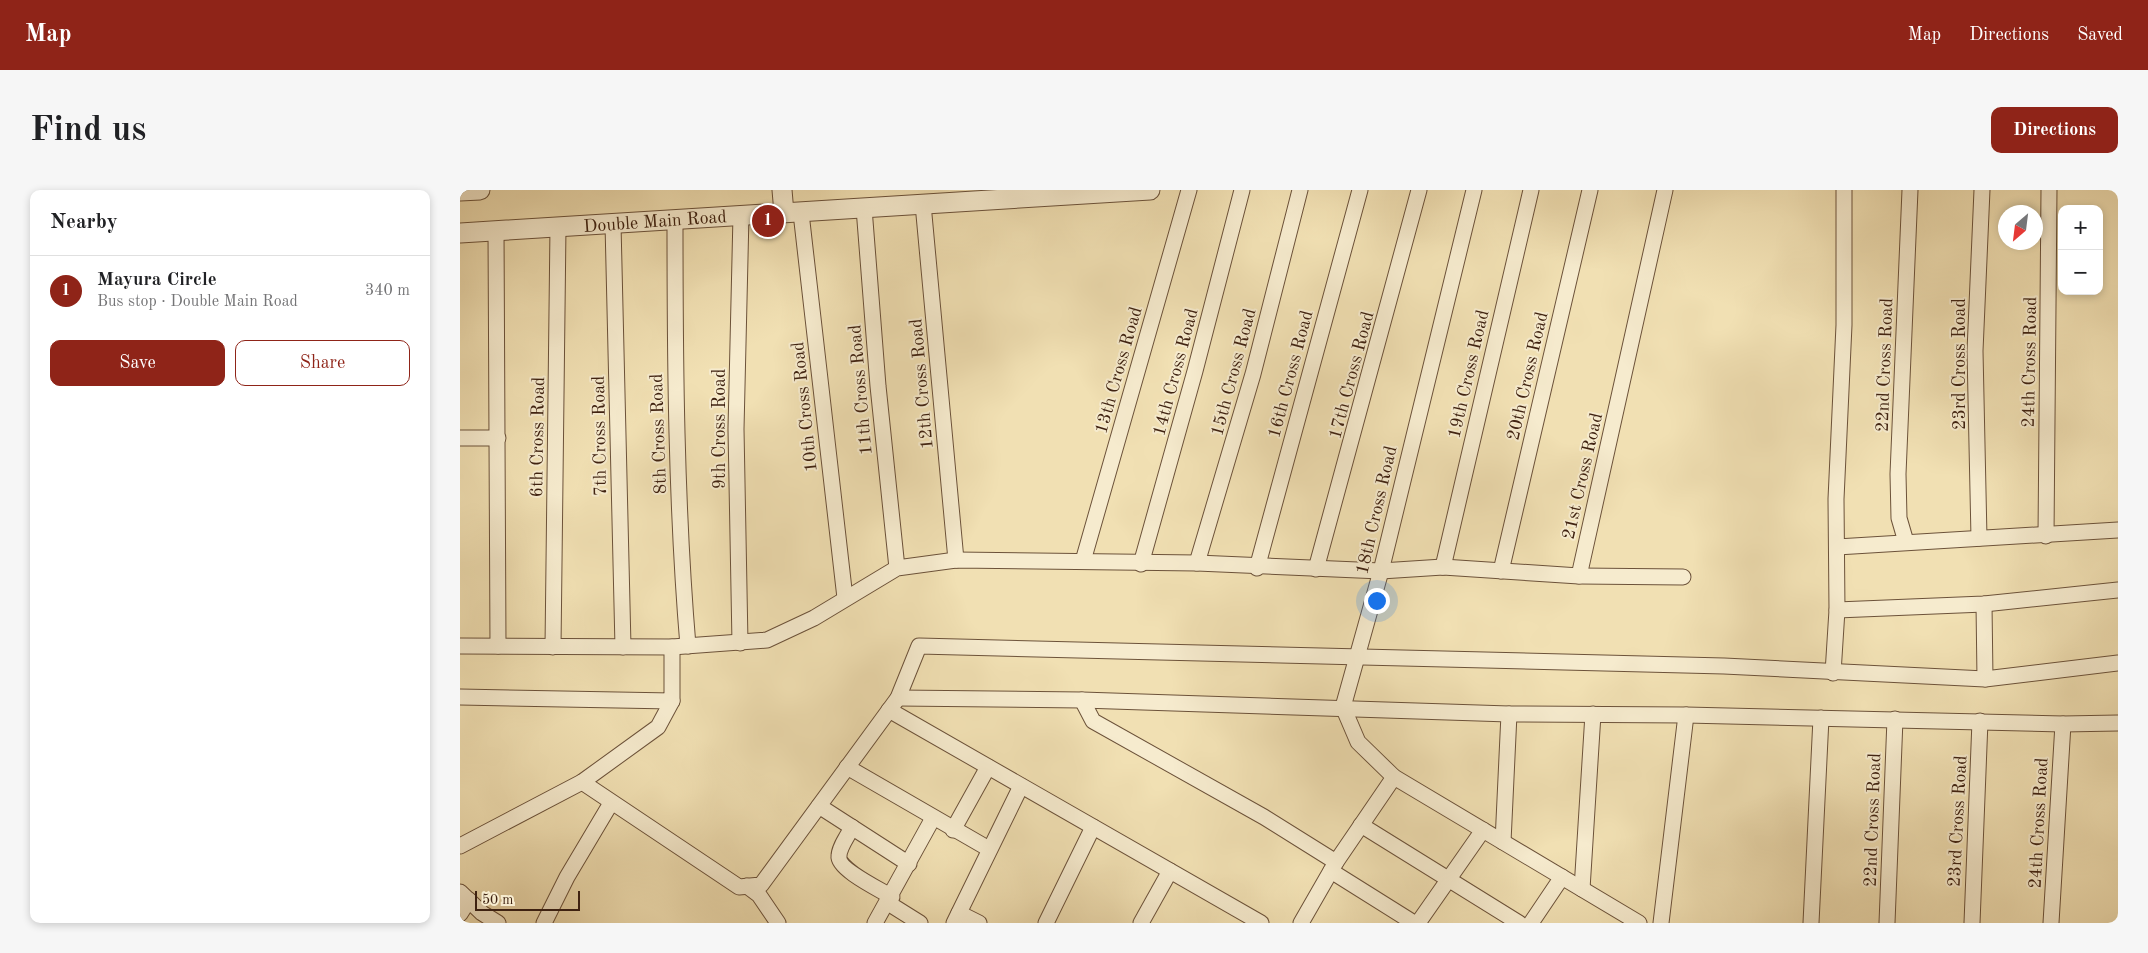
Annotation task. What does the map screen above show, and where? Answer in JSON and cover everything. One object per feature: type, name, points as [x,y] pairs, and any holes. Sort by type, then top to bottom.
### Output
[{"type":"street","points":[[460,191],[480,190]]},
{"type":"street","points":[[782,190],[793,213]]},
{"type":"street","name":"Double Main Road","points":[[460,233],[1150,190]]},
{"type":"street","name":"13th Cross Road","points":[[1083,561],[1189,190]]},
{"type":"street","name":"14th Cross Road","points":[[1141,564],[1195,372],[1242,190]]},
{"type":"street","name":"15th Cross Road","points":[[1197,563],[1253,374],[1300,190]]},
{"type":"street","name":"16th Cross Road","points":[[1257,568],[1360,190]]},
{"type":"street","name":"17th Cross Road","points":[[1316,569],[1419,190]]},
{"type":"street","name":"18th Cross Road","points":[[1343,707],[1381,571],[1474,190]]},
{"type":"street","name":"19th Cross Road","points":[[1443,567],[1531,190]]},
{"type":"street","name":"20th Cross Road","points":[[1501,571],[1590,190]]},
{"type":"street","name":"21st Cross Road","points":[[1580,576],[1665,190]]},
{"type":"street","points":[[1833,672],[1838,610],[1836,499],[1844,325],[1844,190]]},
{"type":"street","name":"22nd Cross Road","points":[[1906,542],[1899,518],[1898,474],[1910,190]]},
{"type":"street","name":"23rd Cross Road","points":[[1979,538],[1975,351],[1982,190]]},
{"type":"street","name":"24th Cross Road","points":[[2046,536],[2049,190]]},
{"type":"street","name":"12th Cross Road","points":[[923,204],[956,560]]},
{"type":"street","name":"11th Cross Road","points":[[864,208],[878,386],[897,568]]},
{"type":"street","name":"10th Cross Road","points":[[793,213],[845,598]]},
{"type":"street","name":"9th Cross Road","points":[[740,643],[736,429],[741,215]]},
{"type":"street","name":"8th Cross Road","points":[[675,220],[675,394],[680,548],[688,646]]},
{"type":"street","name":"7th Cross Road","points":[[613,224],[623,647]]},
{"type":"street","name":"6th Cross Road","points":[[553,647],[558,227]]},
{"type":"street","points":[[496,230],[498,646]]},
{"type":"street","points":[[460,438],[498,438]]},
{"type":"street","points":[[1837,547],[1979,538],[2046,536],[2118,530]]},
{"type":"street","points":[[460,646],[672,647],[767,640],[814,618],[897,568],[956,560],[1083,561],[1141,564],[1197,563],[1257,568],[1381,571],[1443,567],[1580,576],[1683,576]]},
{"type":"street","points":[[1838,610],[1984,604],[2118,590]]},
{"type":"street","points":[[1984,604],[1985,679]]},
{"type":"street","points":[[756,889],[894,704],[919,646],[1724,666],[1985,679],[2118,663]]},
{"type":"street","points":[[460,846],[582,782],[658,727],[672,701],[672,647]]},
{"type":"street","points":[[460,697],[672,701]]},
{"type":"street","points":[[894,704],[1082,700],[1343,707],[1509,714],[1895,718],[2063,724],[2118,723]]},
{"type":"street","points":[[1082,700],[1093,721],[1264,817],[1414,923]]},
{"type":"street","points":[[894,704],[988,767],[1260,923]]},
{"type":"street","points":[[1343,707],[1358,742],[1394,777],[1582,889],[1620,918],[1639,923]]},
{"type":"street","points":[[1503,842],[1509,714]]},
{"type":"street","points":[[1582,889],[1593,714]]},
{"type":"street","points":[[1661,923],[1686,715]]},
{"type":"street","points":[[1811,923],[1821,718]]},
{"type":"street","name":"22nd Cross Road","points":[[1887,923],[1895,718]]},
{"type":"street","name":"23rd Cross Road","points":[[1972,923],[1980,721]]},
{"type":"street","name":"24th Cross Road","points":[[2052,923],[2063,724]]},
{"type":"street","points":[[847,767],[953,830],[989,849]]},
{"type":"street","points":[[953,830],[988,767]]},
{"type":"street","points":[[1301,923],[1333,867],[1394,777]]},
{"type":"street","points":[[582,782],[739,887],[756,889]]},
{"type":"street","points":[[979,923],[956,918],[1021,786]]},
{"type":"street","points":[[544,923],[567,878],[611,803]]},
{"type":"street","points":[[819,806],[909,864]]},
{"type":"street","points":[[876,923],[933,818]]},
{"type":"street","points":[[1361,825],[1450,878],[1519,923]]},
{"type":"street","points":[[852,827],[838,855],[839,860],[847,870],[920,923]]},
{"type":"street","points":[[1046,923],[1093,827]]},
{"type":"street","points":[[1418,923],[1484,830]]},
{"type":"street","points":[[1141,923],[1170,871]]},
{"type":"street","points":[[1532,923],[1562,877]]},
{"type":"street","points":[[756,889],[778,923]]},
{"type":"street","points":[[460,914],[464,896]]},
{"type":"street","points":[[464,896],[482,913],[498,923]]},
{"type":"place","name":"Mayura Circle","points":[[768,221]]}]
